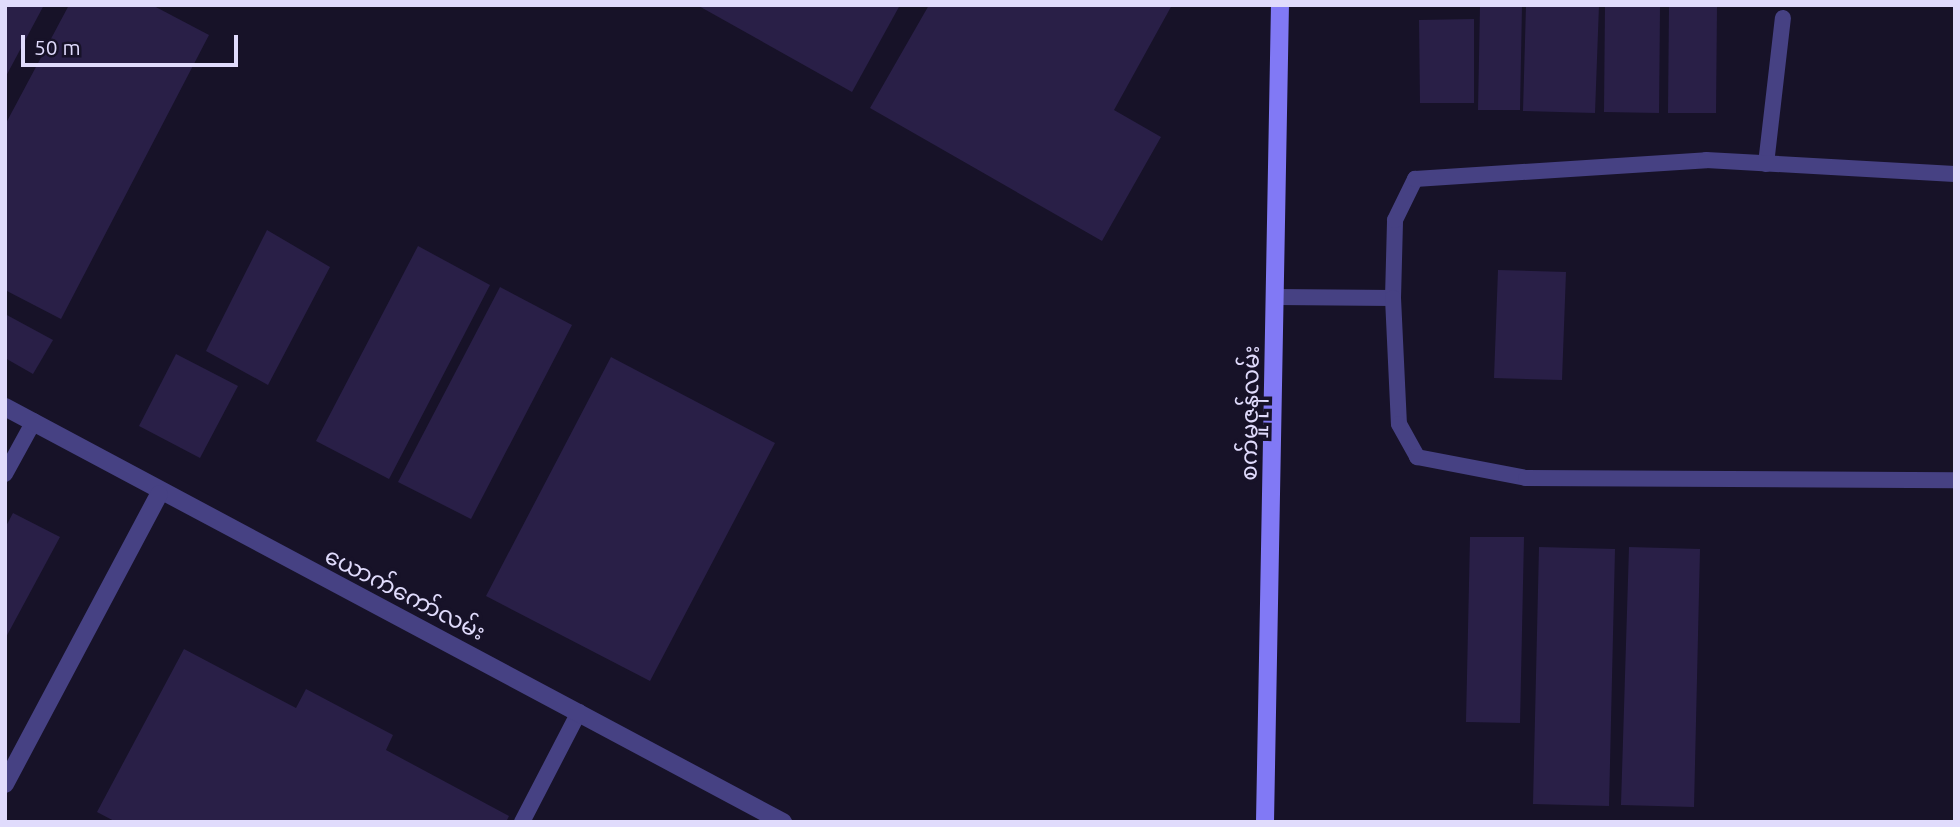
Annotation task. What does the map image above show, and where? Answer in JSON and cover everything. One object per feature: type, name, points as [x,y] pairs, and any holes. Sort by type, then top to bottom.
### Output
[{"type":"street","name":"စက်မှုဇုန်လမ်း","points":[[1265,822],[1277,297],[1280,5]]},
{"type":"street","name":"ယောက်ကော်လမ်း","points":[[5,407],[159,494],[579,712],[783,822]]},
{"type":"street","points":[[5,784],[159,494]]},
{"type":"lane","points":[[1766,164],[1783,18]]},
{"type":"lane","points":[[1955,174],[1706,160],[1415,179],[1395,220],[1393,298],[1399,424],[1417,457],[1526,478],[1955,480]]},
{"type":"lane","points":[[1277,297],[1393,298]]},
{"type":"lane","points":[[5,474],[33,421]]},
{"type":"lane","points":[[522,822],[579,712]]},
{"type":"building","points":[[5,5],[44,5],[5,78]]},
{"type":"building","points":[[69,5],[152,5],[209,35],[61,319],[5,290],[5,125]]},
{"type":"building","points":[[697,5],[900,5],[852,92]]},
{"type":"building","points":[[929,5],[1172,5],[1114,110],[1161,137],[1102,241],[870,108]]},
{"type":"building","points":[[1480,5],[1522,5],[1520,110],[1478,110]]},
{"type":"building","points":[[1526,5],[1599,5],[1595,113],[1523,111]]},
{"type":"building","points":[[1605,5],[1660,5],[1659,113],[1604,112]]},
{"type":"building","points":[[1669,5],[1717,5],[1716,113],[1668,113]]},
{"type":"building","points":[[1474,19],[1474,103],[1420,103],[1419,20]]},
{"type":"building","points":[[267,230],[330,267],[268,385],[206,351]]},
{"type":"building","points":[[418,246],[490,285],[389,479],[316,441]]},
{"type":"building","points":[[1498,270],[1566,272],[1562,380],[1494,378]]},
{"type":"building","points":[[500,287],[572,325],[471,519],[398,482]]},
{"type":"building","points":[[5,314],[53,340],[33,374],[5,358]]},
{"type":"building","points":[[176,354],[238,386],[200,458],[139,426]]},
{"type":"building","points":[[611,357],[775,443],[650,681],[486,596]]},
{"type":"building","points":[[13,513],[60,537],[5,639],[5,528]]},
{"type":"building","points":[[1470,537],[1524,537],[1520,723],[1466,722]]},
{"type":"building","points":[[1539,547],[1615,549],[1609,806],[1533,804]]},
{"type":"building","points":[[1629,547],[1700,549],[1694,807],[1621,805]]},
{"type":"building","points":[[184,649],[296,708],[306,689],[393,735],[386,750],[509,816],[506,822],[116,822],[97,812]]}]
